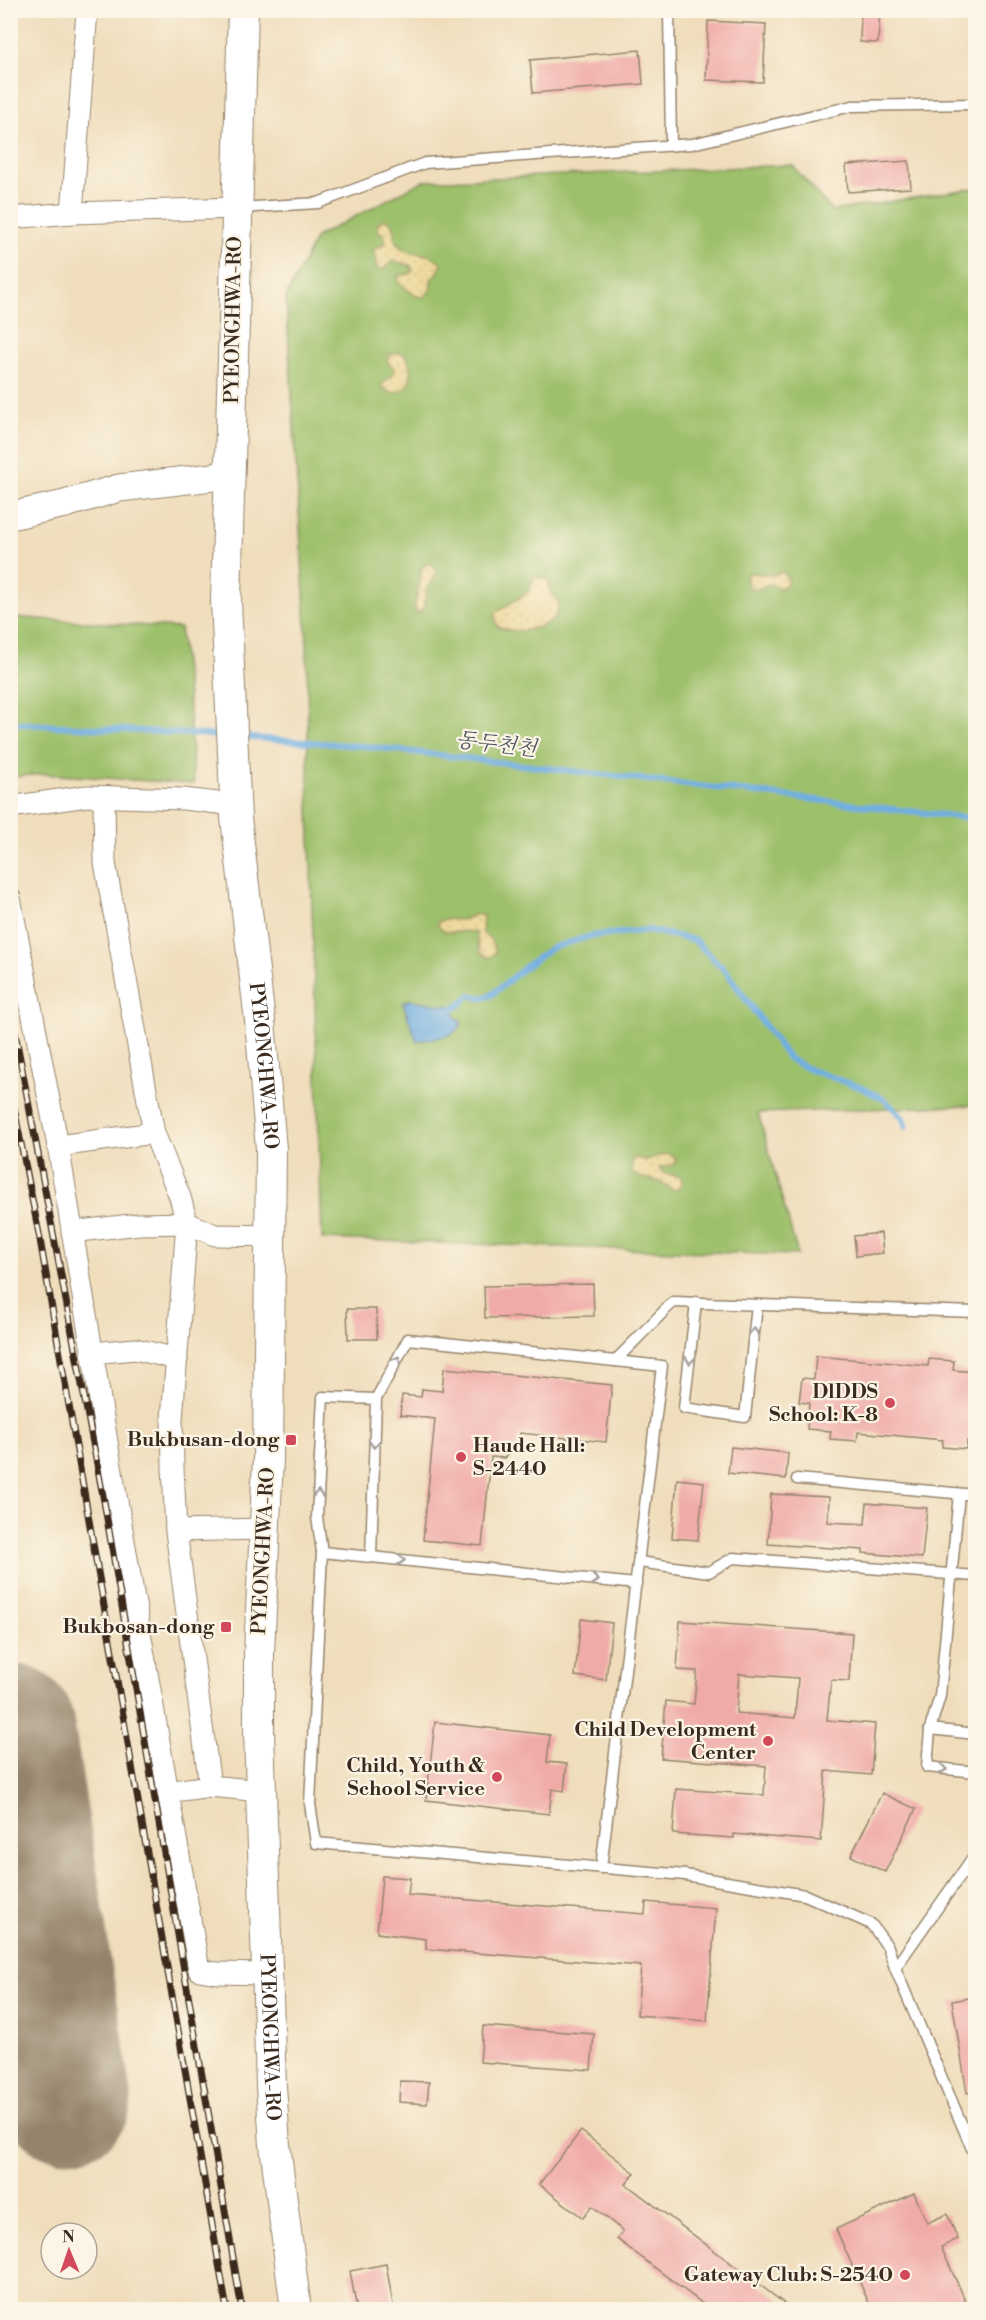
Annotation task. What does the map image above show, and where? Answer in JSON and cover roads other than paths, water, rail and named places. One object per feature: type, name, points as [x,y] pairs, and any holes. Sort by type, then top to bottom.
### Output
[{"type":"main road","name":"PYEONGHWA-RO","points":[[243,10],[226,551],[227,630],[235,798],[260,1021],[271,1149],[268,1459],[259,1653],[261,1791],[275,2145],[296,2310]]},
{"type":"street","points":[[72,213],[87,10]]},
{"type":"street","points":[[10,218],[72,213],[237,208]]},
{"type":"street","points":[[10,516],[65,504],[119,488],[230,475]]},
{"type":"street","points":[[10,807],[87,796],[235,798]]},
{"type":"street","points":[[104,797],[105,863],[154,1132],[180,1197],[187,1223],[172,1419],[176,1531],[210,1786]]},
{"type":"street","points":[[10,898],[58,1146],[199,1970],[218,1973],[267,1974]]},
{"type":"street","points":[[58,1146],[154,1132]]},
{"type":"street","points":[[72,1232],[139,1224],[187,1223],[215,1235],[271,1236]]},
{"type":"street","points":[[92,1353],[135,1349],[177,1359]]},
{"type":"street","points":[[176,1531],[264,1529]]},
{"type":"street","points":[[168,1792],[210,1786],[261,1791]]},
{"type":"lane","points":[[669,10],[671,145]]},
{"type":"lane","points":[[237,208],[318,203],[425,163],[692,144],[852,105],[975,104]]},
{"type":"lane","points":[[615,1361],[673,1302],[822,1305],[975,1312]]},
{"type":"lane","points":[[696,1302],[684,1408],[745,1417],[757,1305]]},
{"type":"lane","points":[[371,1557],[376,1399],[408,1339],[662,1366],[601,1868]]},
{"type":"lane","points":[[376,1399],[322,1397],[317,1517],[322,1552],[310,1804],[316,1843],[685,1875],[805,1895],[871,1924],[888,1947],[975,2158]]},
{"type":"lane","points":[[797,1479],[975,1495]]},
{"type":"lane","points":[[959,1494],[940,1696],[930,1729],[927,1767],[975,1772]]},
{"type":"lane","points":[[322,1552],[636,1584]]},
{"type":"lane","points":[[639,1562],[709,1572],[733,1558],[975,1576]]},
{"type":"lane","points":[[930,1729],[975,1734]]},
{"type":"lane","points":[[895,1968],[975,1853]]},
{"type":"water","points":[[409,1000],[453,1006],[456,1018],[462,1023],[448,1035],[417,1041],[403,1003]]},
{"type":"waterway","name":"동두천천","points":[[10,723],[224,736]]},
{"type":"waterway","name":"동두천천","points":[[240,737],[363,746],[976,819]]},
{"type":"waterway","points":[[447,1011],[460,1005],[470,995],[481,998],[490,996],[551,948],[591,936],[648,930],[694,940],[725,970],[788,1058],[808,1069],[862,1088],[885,1100],[903,1118],[906,1127]]},
{"type":"railway","points":[[10,1006],[104,1501],[242,2310]]},
{"type":"railway","points":[[10,1088],[39,1234],[227,2310]]},
{"type":"place","name":"DlDDS School: K-8","points":[[890,1403]]},
{"type":"place","name":"Bukbusan-dong","points":[[291,1440]]},
{"type":"place","name":"Haude Hall: S-2440","points":[[461,1457]]},
{"type":"place","name":"Bukbosan-dong","points":[[226,1627]]},
{"type":"place","name":"Child Development Center","points":[[768,1741]]},
{"type":"place","name":"Child, Youth & School Service","points":[[497,1777]]},
{"type":"place","name":"Gateway Club: S-2540","points":[[905,2275]]}]
